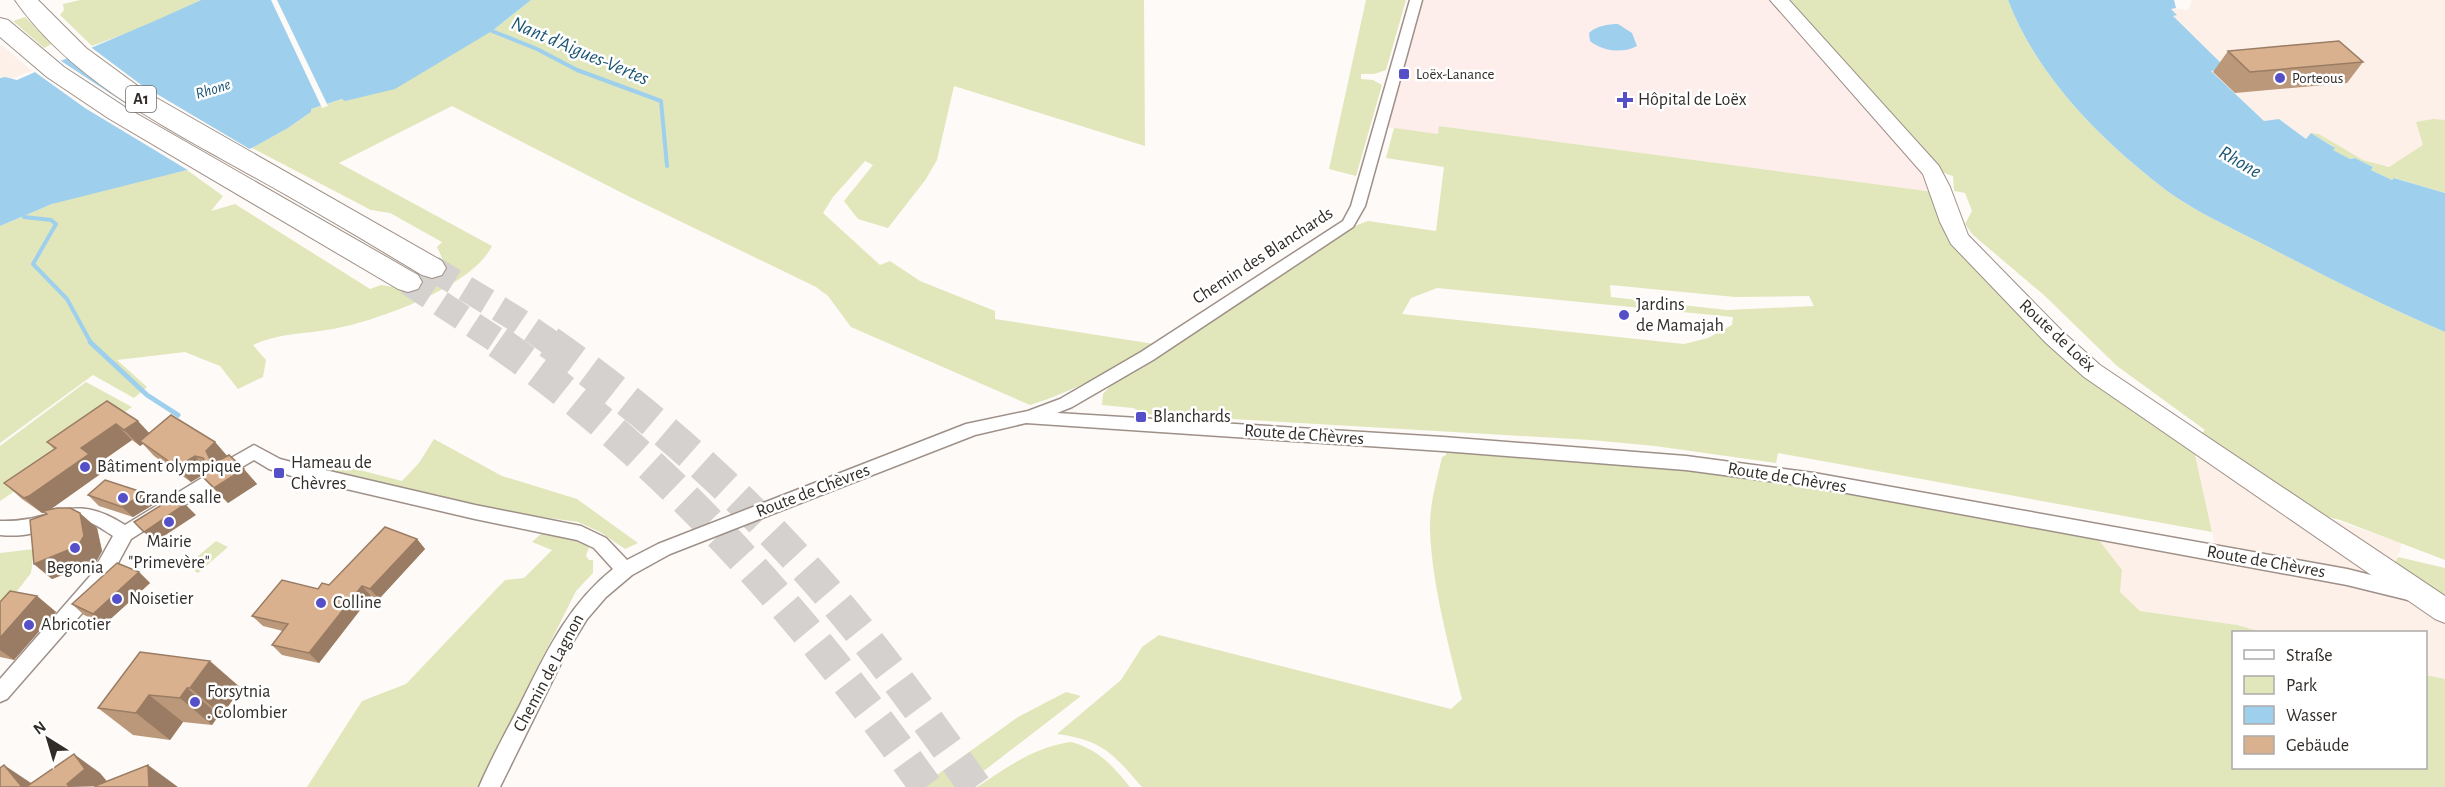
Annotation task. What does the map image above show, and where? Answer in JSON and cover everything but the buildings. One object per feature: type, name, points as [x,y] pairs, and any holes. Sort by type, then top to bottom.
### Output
[{"type":"highway","name":"A1","points":[[28,2],[71,47],[125,89],[198,134],[432,268]]},
{"type":"highway","name":"A1","points":[[0,25],[30,52],[94,98],[408,282]]},
{"type":"street","name":"Chemin des Blanchards","points":[[1026,417],[1066,403],[1097,386],[1348,224],[1358,206],[1416,0]]},
{"type":"street","name":"Route de Loëx","points":[[1779,0],[1932,171],[1940,186],[1950,225],[1959,239],[2070,353],[2092,371],[2434,604]]},
{"type":"street","points":[[1097,386],[1085,400],[1091,413],[1105,422]]},
{"type":"street","name":"Route de Chèvres","points":[[625,570],[664,549],[962,432],[989,423],[1026,417],[1443,444],[1686,463],[1867,490],[2347,577],[2434,604]]},
{"type":"street","points":[[230,466],[254,452],[274,464],[295,470],[475,512],[581,532],[600,543],[625,570]]},
{"type":"street","points":[[0,693],[98,581],[125,534],[210,480]]},
{"type":"street","points":[[0,528],[13,530],[71,513],[87,513],[107,521],[125,534]]},
{"type":"street","name":"Chemin de Lagnon","points":[[489,787],[571,627],[589,602],[625,570]]},
{"type":"shaded area","name":"Hôpital de Loëx","points":[[1416,0],[1774,0],[1930,175],[1934,192],[1440,126],[1438,135],[1380,126]]},
{"type":"shaded area","points":[[2192,0],[2445,0],[2445,182],[2363,160],[2319,134],[2306,139],[2279,119],[2264,121],[2210,70],[2226,69],[2172,16],[2171,8],[2188,10]]},
{"type":"shaded area","points":[[2,45],[32,71],[10,79],[0,77],[0,46]]},
{"type":"shaded area","points":[[2193,446],[2317,514],[2401,543],[2393,565],[2445,616],[2445,679],[2427,675],[2427,631],[2258,631],[2237,625],[2140,611],[2120,592],[2122,570],[2099,540],[2219,563]]},
{"type":"green space","points":[[80,0],[201,0],[151,24],[92,46],[60,15],[64,10],[63,4]]},
{"type":"green space","points":[[531,0],[1144,0],[1145,146],[954,86],[937,160],[926,179],[888,228],[858,219],[844,201],[873,165],[865,161],[833,197],[823,213],[880,265],[890,261],[920,281],[995,311],[995,319],[1154,344],[1094,379],[1030,405],[851,327],[828,296],[816,287],[630,197],[452,106],[339,163],[492,246],[481,261],[465,275],[421,300],[373,318],[333,329],[272,338],[253,345],[266,360],[263,377],[238,389],[220,366],[185,352],[117,360],[147,387],[134,398],[93,375],[0,443],[0,226],[52,204],[81,195],[187,170],[223,196],[211,211],[235,204],[370,289],[381,285],[401,288],[416,279],[415,273],[441,266],[443,260],[437,247],[442,242],[390,213],[371,210],[252,148],[288,128],[311,112],[311,109],[343,99],[492,31]]},
{"type":"green space","points":[[1366,0],[1406,0],[1386,70],[1374,74],[1361,74],[1361,79],[1373,80],[1382,85],[1356,176],[1329,169]]},
{"type":"green space","points":[[1789,0],[2008,0],[2035,54],[2072,104],[2115,148],[2162,187],[2220,223],[2397,311],[2445,332],[2445,560],[2340,520],[2317,514],[2199,436],[2205,430],[2117,366],[2045,296],[1973,235],[1965,224],[1972,211],[1965,193],[1954,191],[1953,176],[1934,167],[1921,151],[1915,138]]},
{"type":"green space","points":[[25,17],[52,44],[44,48],[13,21]]},
{"type":"green space","points":[[2433,119],[2445,120],[2445,193],[2395,178],[2392,180],[2371,170],[2373,167],[2355,158],[2350,159],[2332,150],[2334,147],[2311,133],[2319,134],[2363,160],[2389,167],[2423,145],[2416,122]]},
{"type":"green space","points":[[1439,126],[1934,192],[1940,221],[1953,244],[2193,446],[2212,532],[1778,453],[1776,463],[1655,446],[1591,440],[1146,414],[1133,408],[1102,405],[1103,394],[1112,384],[1352,227],[1368,221],[1436,231],[1444,167],[1386,158],[1394,128],[1438,134]],"holes":[[[1610,285],[1735,297],[1809,296],[1814,306],[1727,310],[1611,297]],[[1437,288],[1733,317],[1732,325],[1708,338],[1684,344],[1402,314],[1411,298]]]},
{"type":"green space","points":[[86,382],[132,407],[60,457],[63,459],[0,501],[0,446]]},
{"type":"green space","points":[[434,439],[502,476],[577,499],[638,543],[625,549],[600,532],[578,522],[500,511],[302,464],[313,458],[402,481],[419,463]]},
{"type":"green space","points":[[1446,449],[1688,468],[1799,483],[2099,540],[2122,570],[2120,592],[2140,611],[2237,625],[2258,631],[2232,631],[2232,769],[2427,769],[2427,675],[2445,679],[2445,787],[1142,787],[1106,750],[1086,740],[1057,734],[1121,680],[1142,647],[1159,635],[1451,709],[1462,699],[1438,594],[1430,530],[1434,493],[1442,457],[1446,455]]},
{"type":"green space","points":[[543,532],[567,536],[589,547],[586,556],[589,560],[593,560],[593,573],[576,591],[478,787],[307,787],[362,701],[406,684],[505,580],[524,578],[552,550],[532,542]]},
{"type":"green space","points":[[216,541],[228,547],[198,573],[186,566]]},
{"type":"green space","points":[[34,549],[31,573],[0,613],[0,553]]},
{"type":"green space","points":[[2398,557],[2445,568],[2445,601],[2393,565]]},
{"type":"green space","points":[[1066,692],[1081,696],[963,787],[920,787],[1018,717]]},
{"type":"green space","points":[[1071,742],[1089,749],[1104,759],[1130,787],[977,787],[1033,753]]},
{"type":"water","name":"Rhone","points":[[201,0],[531,0],[492,31],[395,89],[345,101],[342,99],[311,109],[311,112],[288,128],[252,148],[187,170],[52,204],[0,226],[0,78],[17,80]]},
{"type":"water","name":"Rhone","points":[[2008,0],[2174,0],[2176,8],[2171,9],[2177,15],[2173,16],[2227,69],[2211,71],[2264,121],[2279,119],[2306,139],[2311,133],[2335,148],[2333,150],[2373,167],[2371,170],[2392,180],[2394,178],[2445,193],[2445,332],[2397,311],[2220,223],[2162,187],[2115,148],[2072,104],[2035,54]]},
{"type":"water","points":[[1618,24],[1632,33],[1637,46],[1625,50],[1613,50],[1600,47],[1590,41],[1589,33],[1595,29]]},
{"type":"pier","points":[[271,0],[277,0],[328,106],[322,108]]},
{"type":"pier","points":[[88,45],[140,84],[253,151],[191,172],[85,108],[32,70],[58,59],[146,117],[104,88],[64,56]]},
{"type":"waterway","name":"Nant d'Aigues-Vertes","points":[[492,31],[537,49],[577,70],[661,101],[667,166]]},
{"type":"waterway","points":[[24,217],[51,220],[56,224],[33,264],[67,299],[91,343]]},
{"type":"waterway","points":[[91,343],[147,395],[178,415]]},
{"type":"tunnel","points":[[432,268],[551,343]]},
{"type":"tunnel","points":[[408,282],[501,343]]},
{"type":"tunnel","points":[[498,342],[561,389],[620,438],[731,546],[783,603],[832,663],[926,787]]},
{"type":"tunnel","points":[[549,342],[635,406],[676,441],[716,477],[791,552],[876,652],[975,787]]},
{"type":"place","name":"Loëx-Lanance","points":[[1404,74]]},
{"type":"place","name":"Porteous","points":[[2280,78]]},
{"type":"place","name":"Hôpital de Loëx","points":[[1625,100]]},
{"type":"place","name":"Jardins de Mamajah","points":[[1624,315]]},
{"type":"place","name":"Blanchards","points":[[1141,417]]},
{"type":"place","name":"Bâtiment olympique","points":[[85,467]]},
{"type":"place","name":"Hameau de Chèvres","points":[[279,473]]},
{"type":"place","name":"Grande salle","points":[[123,498]]},
{"type":"place","name":"Mairie \"Primevère\"","points":[[169,522]]},
{"type":"place","name":"Begonia","points":[[75,548]]},
{"type":"place","name":"Noisetier","points":[[117,599]]},
{"type":"place","name":"Colline","points":[[321,603]]},
{"type":"place","name":"Abricotier","points":[[29,625]]},
{"type":"place","name":"Forsytnia . Colombier","points":[[195,702]]}]
